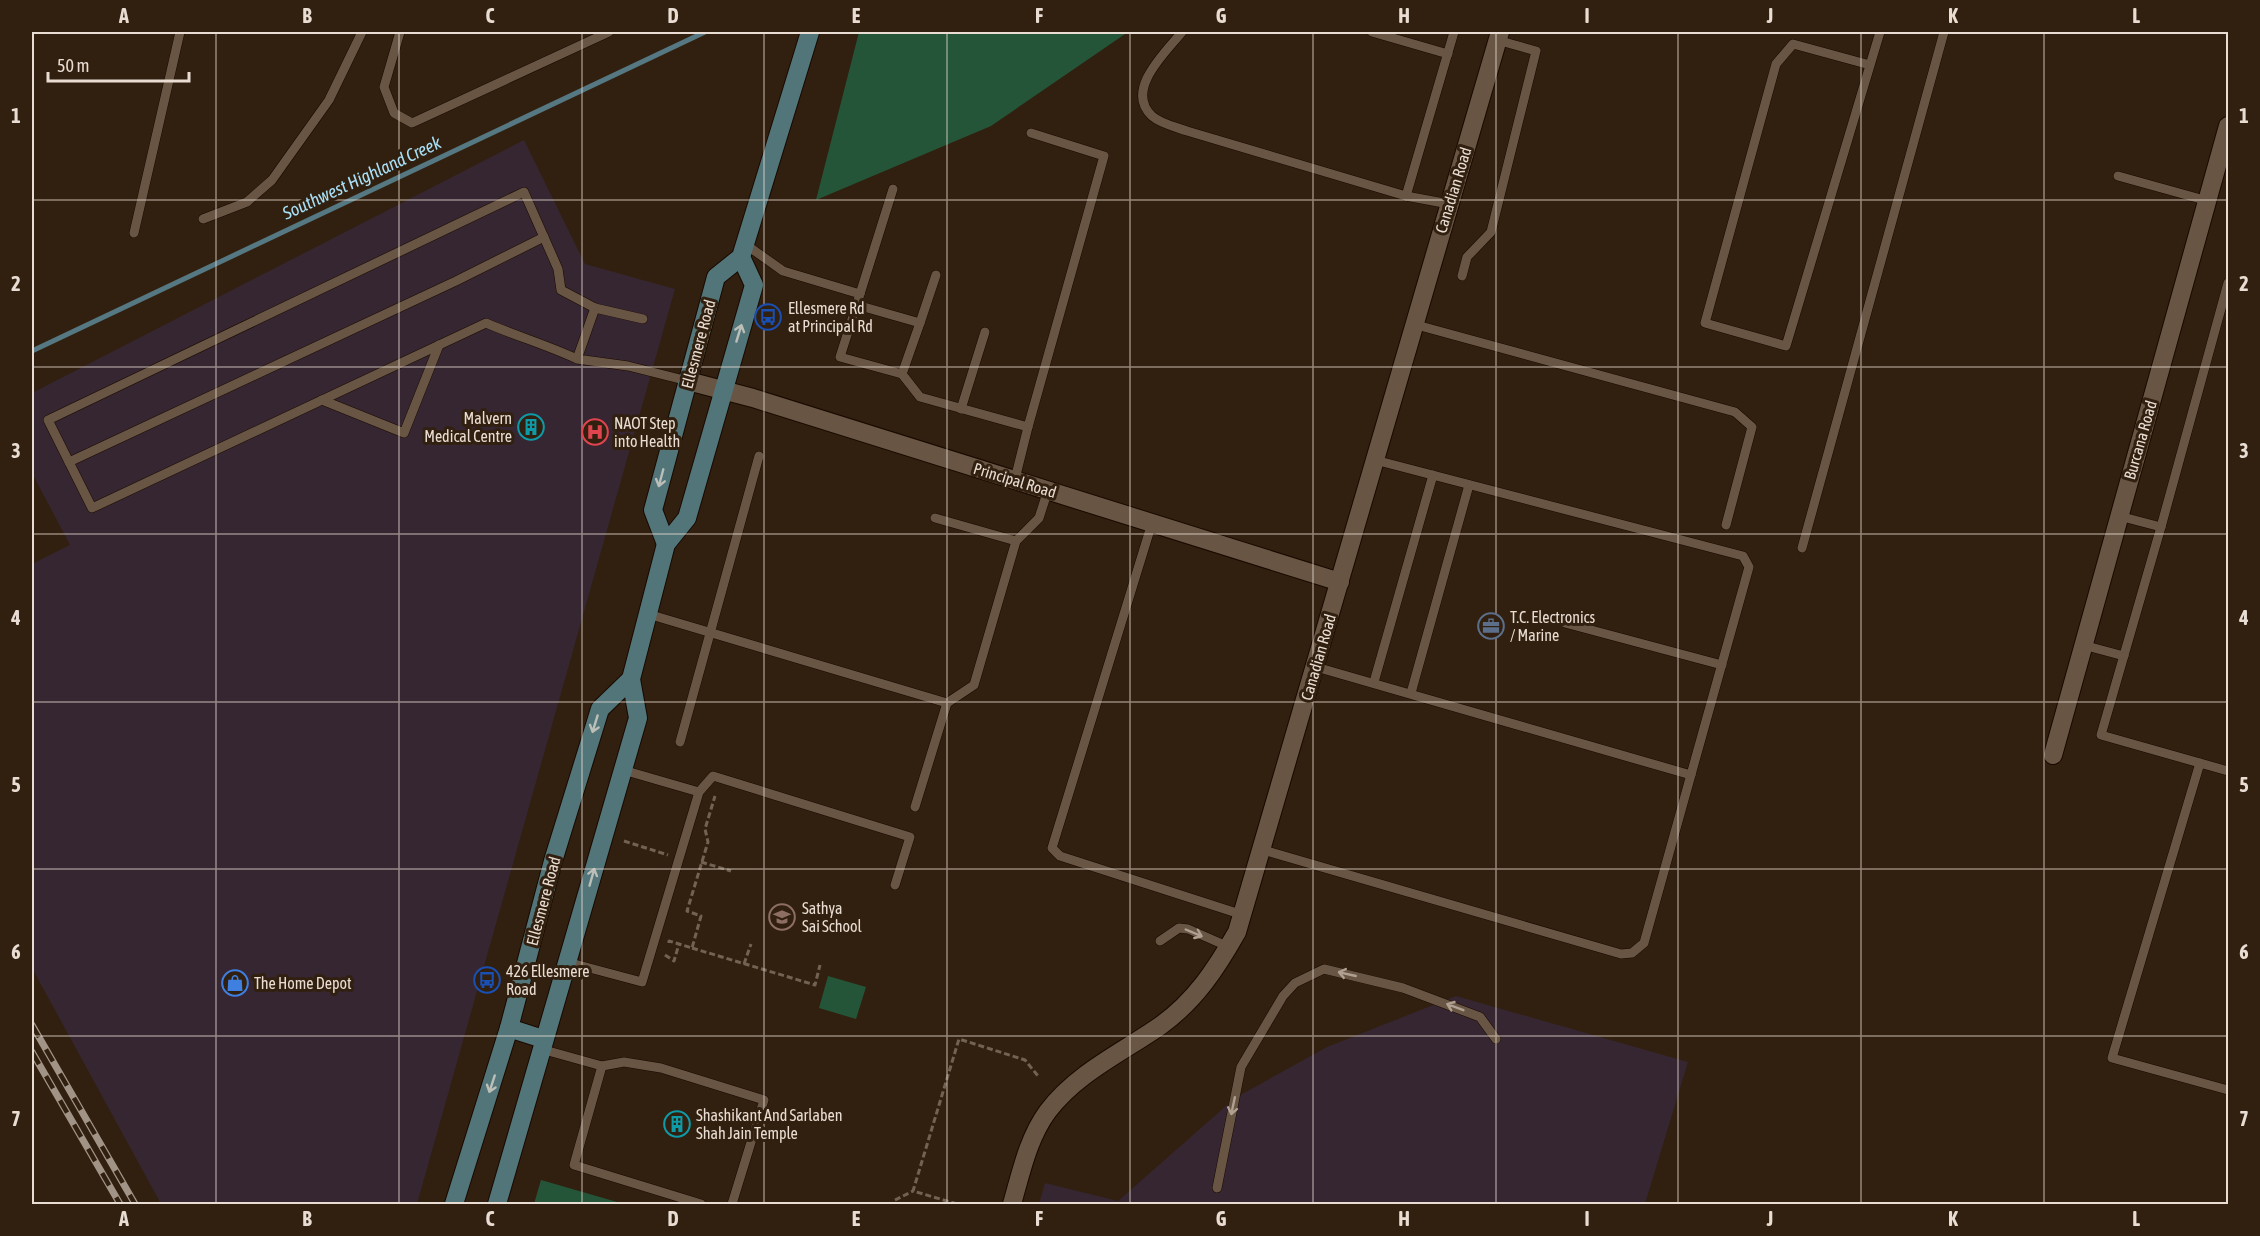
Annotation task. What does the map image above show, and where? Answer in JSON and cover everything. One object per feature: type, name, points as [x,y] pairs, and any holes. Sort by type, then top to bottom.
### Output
[{"type":"main road","points":[[497,1204],[638,718],[631,679],[666,544],[687,518],[754,285],[743,251],[810,32]]},
{"type":"main road","name":"Ellesmere Road","points":[[666,544],[652,510],[717,277],[743,251]]},
{"type":"main road","name":"Ellesmere Road","points":[[454,1204],[509,1028],[553,861],[600,709],[631,679]]},
{"type":"main road","points":[[509,1028],[542,1044]]},
{"type":"street","name":"Canadian Road","points":[[1012,1204],[1032,1139],[1047,1112],[1068,1089],[1090,1072],[1161,1025],[1186,1005],[1218,967],[1245,915],[1413,324],[1499,36]]},
{"type":"street","name":"Burcana Road","points":[[2053,755],[2208,201],[2225,149],[2229,126]]},
{"type":"street","name":"Principal Road","points":[[688,381],[723,389],[1015,479],[1340,582]]},
{"type":"lane","points":[[134,233],[180,32]]},
{"type":"lane","points":[[203,219],[247,202],[272,180],[328,100],[362,32]]},
{"type":"lane","points":[[400,32],[384,87],[394,113],[412,123],[609,32]]},
{"type":"lane","points":[[1182,32],[1144,84],[1144,102],[1152,116],[1187,131],[1406,196],[1449,204]]},
{"type":"lane","points":[[1372,32],[1448,54]]},
{"type":"lane","points":[[1406,196],[1454,32]]},
{"type":"lane","points":[[1870,65],[1793,44],[1776,64],[1706,323],[1786,346],[1880,32]]},
{"type":"lane","points":[[1802,548],[1944,32]]},
{"type":"lane","points":[[1462,276],[1467,257],[1491,232],[1536,51],[1499,36]]},
{"type":"lane","points":[[1015,479],[1104,156],[1031,133]]},
{"type":"lane","points":[[2118,176],[2208,201]]},
{"type":"lane","points":[[893,189],[840,357],[902,374],[920,397],[1028,427]]},
{"type":"lane","points":[[643,319],[595,308],[561,290],[558,269],[524,192],[48,420],[92,508],[486,323],[516,336],[542,342],[577,359],[628,366],[688,381]]},
{"type":"lane","points":[[69,462],[456,281],[544,237]]},
{"type":"lane","points":[[743,251],[783,271],[860,294]]},
{"type":"lane","points":[[902,374],[936,275]]},
{"type":"lane","points":[[2229,284],[2102,735],[2229,771]]},
{"type":"lane","points":[[857,305],[920,323]]},
{"type":"lane","points":[[577,359],[595,308]]},
{"type":"lane","points":[[1413,324],[1735,412],[1752,427],[1726,525]]},
{"type":"lane","points":[[961,409],[985,332]]},
{"type":"lane","points":[[322,400],[404,433],[439,345]]},
{"type":"lane","points":[[680,742],[759,456]]},
{"type":"lane","points":[[1263,850],[1610,950],[1632,953],[1644,943],[1749,567],[1743,556],[1375,460]]},
{"type":"lane","points":[[1374,682],[1433,476]]},
{"type":"lane","points":[[1411,693],[1469,485]]},
{"type":"lane","points":[[915,807],[947,703],[974,685],[1016,541],[1039,518],[1048,490]]},
{"type":"lane","points":[[2120,516],[2161,527]]},
{"type":"lane","points":[[935,518],[1016,541]]},
{"type":"lane","points":[[1152,523],[1052,848],[1060,856],[1245,915]]},
{"type":"lane","points":[[648,614],[947,703]]},
{"type":"lane","points":[[1566,623],[1722,665]]},
{"type":"lane","points":[[2084,645],[2124,656]]},
{"type":"lane","points":[[1316,667],[1691,775]]},
{"type":"lane","points":[[2200,763],[2112,1058],[2229,1090]]},
{"type":"lane","points":[[623,770],[699,792]]},
{"type":"lane","points":[[567,962],[642,982],[699,792],[713,776],[910,837],[896,885]]},
{"type":"lane","points":[[1160,941],[1179,928],[1188,929],[1229,947]]},
{"type":"lane","points":[[1216,1188],[1241,1067],[1283,996],[1295,984],[1324,969],[1403,988],[1480,1017],[1496,1039]]},
{"type":"lane","points":[[542,1044],[602,1066],[624,1062],[661,1068],[764,1100],[732,1204]]},
{"type":"lane","points":[[602,1066],[574,1165],[701,1204]]},
{"type":"path","points":[[692,948],[702,916],[687,911],[708,842],[705,829],[717,792]]},
{"type":"path","points":[[624,841],[672,856]]},
{"type":"path","points":[[701,862],[731,871]]},
{"type":"path","points":[[679,944],[674,961],[665,957],[669,941],[679,944],[744,964],[814,985],[820,965]]},
{"type":"path","points":[[744,964],[751,944]]},
{"type":"path","points":[[913,1191],[959,1039],[1025,1060],[1038,1076]]},
{"type":"path","points":[[895,1200],[913,1191],[957,1204]]},
{"type":"shaded area","points":[[524,140],[585,264],[675,289],[417,1204],[161,1204],[32,968],[32,564],[70,545],[32,473],[32,393]]},
{"type":"shaded area","points":[[1456,996],[1688,1062],[1645,1204],[1039,1204],[1045,1183],[1118,1201],[1235,1098],[1327,1047]]},
{"type":"green space","points":[[859,32],[1128,32],[991,126],[816,200]]},
{"type":"green space","points":[[828,976],[866,987],[856,1019],[819,1008]]},
{"type":"green space","points":[[541,1180],[624,1204],[534,1204]]},
{"type":"waterway","name":"Southwest Highland Creek","points":[[32,351],[705,32]]},
{"type":"railway","points":[[32,1025],[135,1204]]},
{"type":"railway","points":[[32,1052],[120,1204]]},
{"type":"place","name":"Ellesmere Rd at Principal Rd","points":[[768,317]]},
{"type":"place","name":"Malvern Medical Centre","points":[[531,427]]},
{"type":"place","name":"NAOT Step into Health","points":[[595,432]]},
{"type":"place","name":"T.C. Electronics / Marine","points":[[1491,626]]},
{"type":"place","name":"Sathya Sai School","points":[[782,917]]},
{"type":"place","name":"426 Ellesmere Road","points":[[487,980]]},
{"type":"place","name":"The Home Depot","points":[[235,983]]},
{"type":"place","name":"Shashikant And Sarlaben Shah Jain Temple","points":[[677,1124]]}]
